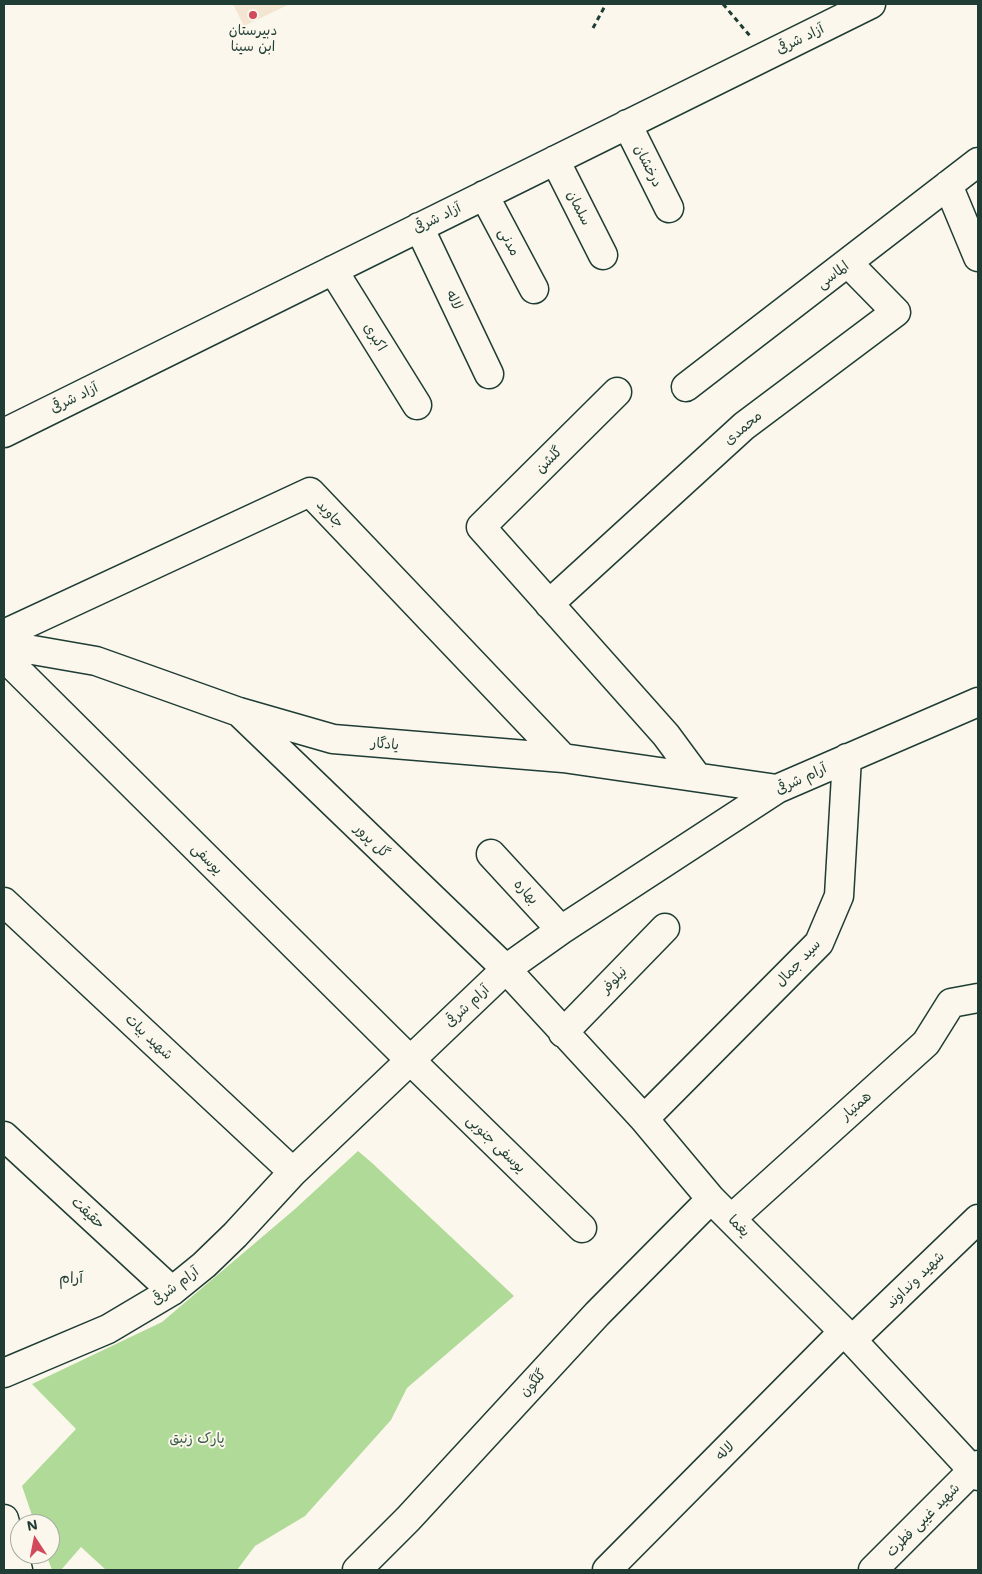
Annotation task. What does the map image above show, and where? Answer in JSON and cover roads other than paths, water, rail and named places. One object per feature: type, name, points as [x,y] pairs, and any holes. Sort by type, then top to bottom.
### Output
[{"type":"street","name":"آزاد شرقی","points":[[4,433],[871,4]]},
{"type":"street","name":"درخشان","points":[[627,124],[670,208]]},
{"type":"street","name":"سلمان","points":[[555,160],[603,255]]},
{"type":"street","name":"الماسی","points":[[686,387],[978,162]]},
{"type":"street","points":[[948,185],[978,257]]},
{"type":"street","name":"مدنی","points":[[484,195],[534,289]]},
{"type":"street","name":"لاله","points":[[419,227],[489,374]]},
{"type":"street","name":"محمدی","points":[[549,604],[744,426],[896,312],[848,263]]},
{"type":"street","name":"اکبری","points":[[333,270],[417,405]]},
{"type":"street","name":"گلشن","points":[[549,604],[481,528],[617,392]]},
{"type":"street","name":"جاوید","points":[[4,634],[310,492],[563,758]]},
{"type":"street","points":[[549,604],[666,735],[697,777]]},
{"type":"street","name":"یادگار","points":[[4,645],[96,661],[239,712],[333,739],[563,758],[777,789]]},
{"type":"street","name":"یوسفی","points":[[4,657],[410,1060]]},
{"type":"street","name":"آرام شرقی","points":[[4,1373],[108,1329],[172,1291],[204,1265],[235,1235],[293,1172],[506,969],[561,930],[777,789],[978,702]]},
{"type":"street","name":"گل پرور","points":[[239,712],[506,969]]},
{"type":"street","name":"سید جمال","points":[[644,1119],[819,944],[839,896],[847,758]]},
{"type":"street","name":"بهاره","points":[[491,854],[561,930]]},
{"type":"street","name":"شهید بیات","points":[[4,902],[293,1172]]},
{"type":"street","name":"نیلوفر","points":[[563,1033],[664,928]]},
{"type":"street","name":"یغما","points":[[506,969],[644,1119],[711,1199],[848,1336],[977,1471]]},
{"type":"street","name":"همتیار","points":[[731,1219],[926,1043],[951,1003],[978,998]]},
{"type":"street","name":"یوسفی جنوبی","points":[[410,1060],[582,1228]]},
{"type":"street","name":"حقیقت","points":[[4,1136],[172,1291]]},
{"type":"street","name":"گلگون","points":[[357,1570],[408,1519],[597,1314],[711,1199]]},
{"type":"street","name":"شهید ونداوند","points":[[848,1336],[978,1219]]},
{"type":"street","name":"لاله","points":[[607,1570],[848,1336]]},
{"type":"street","name":"شهید غیبی فطرت","points":[[873,1570],[977,1471]]},
{"type":"street","points":[[4,1518],[18,1570]]},
{"type":"place","name":"دبیرستان ابن سینا","points":[[253,15]]},
{"type":"district","name":"آرام","points":[[71,1278]]},
{"type":"park label","name":"پارک زنبق","points":[[197,1439]]}]
